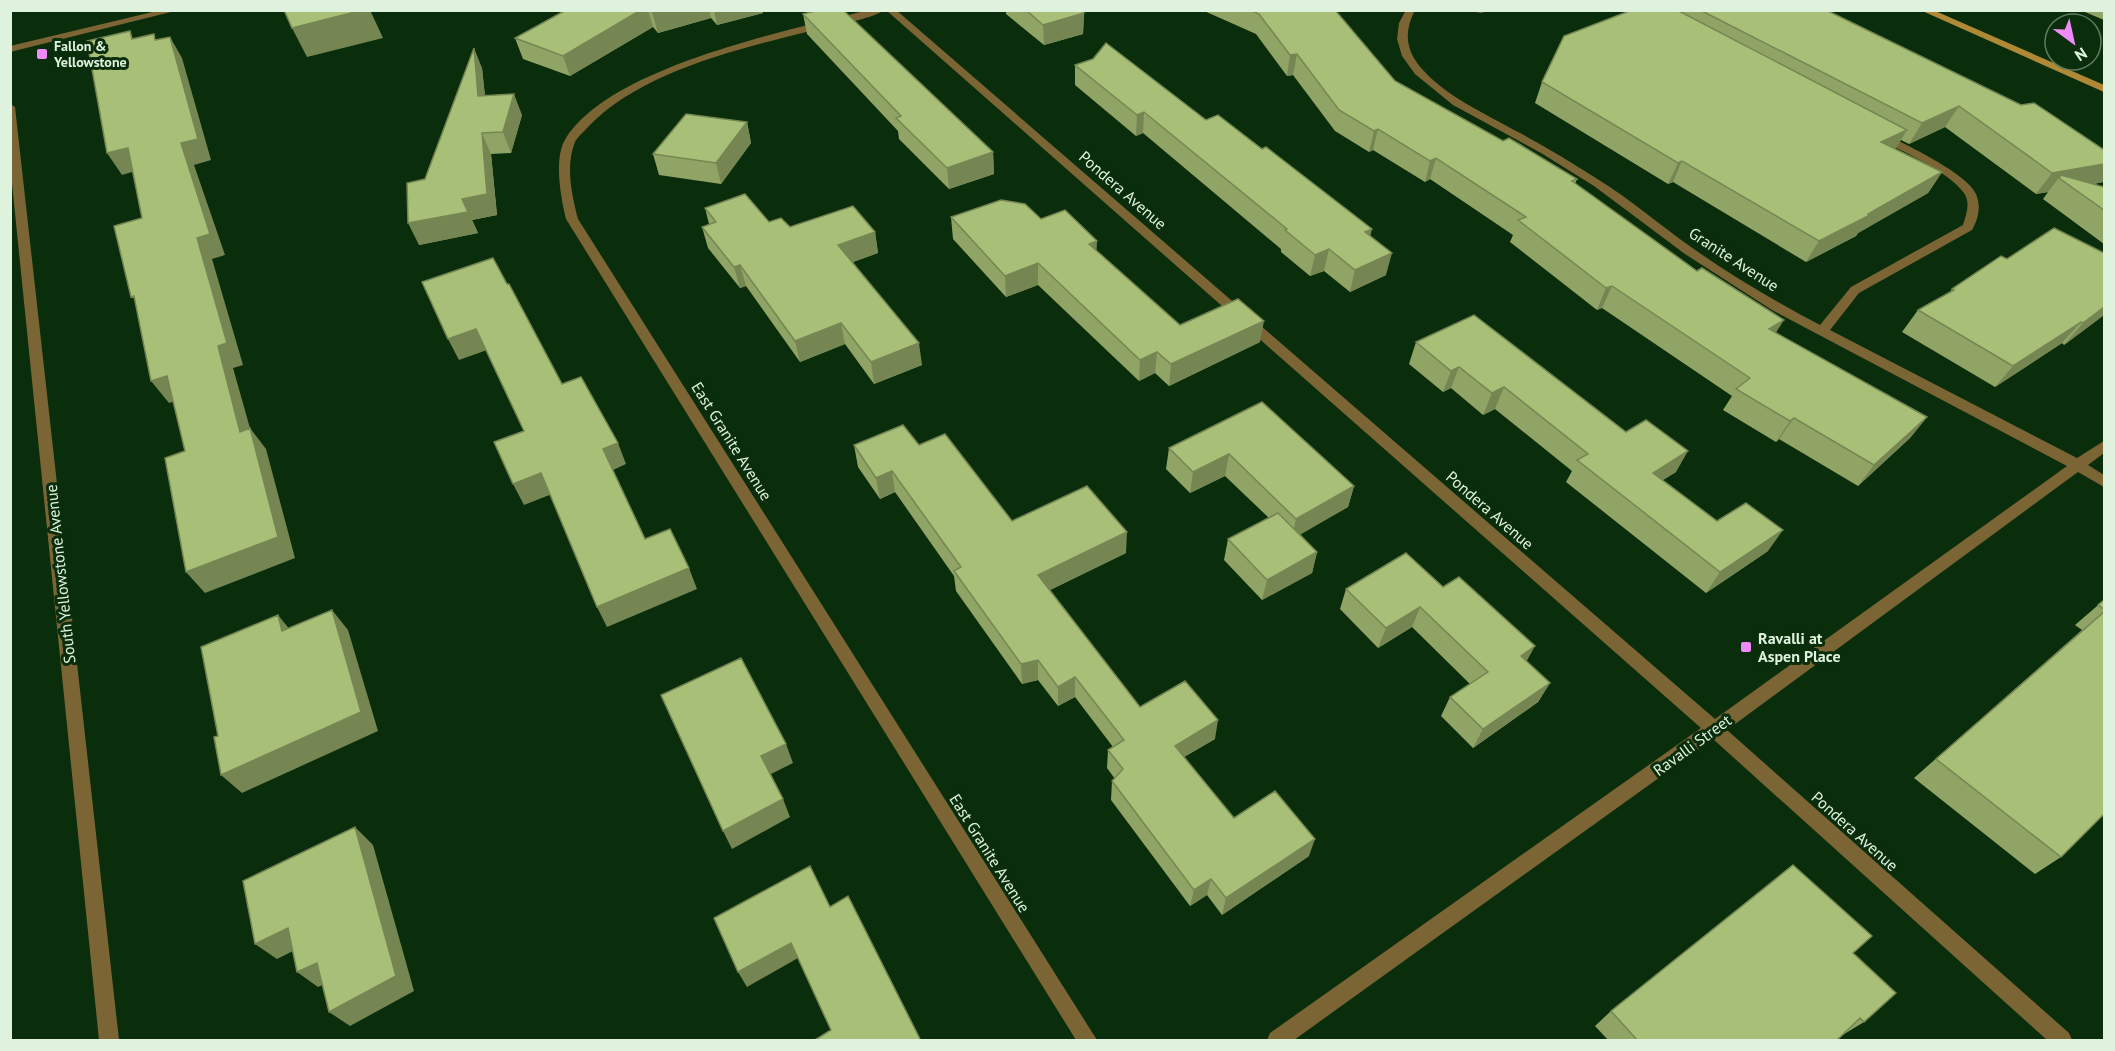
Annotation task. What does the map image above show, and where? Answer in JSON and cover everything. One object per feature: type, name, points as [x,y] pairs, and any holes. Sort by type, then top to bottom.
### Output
[{"type":"street","points":[[10,49],[175,10]]},
{"type":"street","name":"East Granite Avenue","points":[[881,10],[725,52],[659,75],[601,108],[570,141],[563,181],[572,219],[1087,1041]]},
{"type":"street","name":"Pondera Avenue","points":[[890,10],[1714,729],[2062,1041]]},
{"type":"street","name":"Granite Avenue","points":[[1411,10],[1404,23],[1402,39],[1407,56],[1419,72],[1464,107],[1589,178],[1689,251],[1776,307],[2078,465],[2104,482]]},
{"type":"street","points":[[1468,10],[1482,10]]},
{"type":"street","points":[[1924,10],[2104,89]]},
{"type":"street","name":"South Yellowstone Avenue","points":[[10,107],[109,1041]]},
{"type":"street","points":[[1821,332],[1855,290],[1968,227],[1974,210],[1970,193],[1947,172],[1867,129]]},
{"type":"street","name":"Ravalli Street","points":[[1277,1041],[1714,729],[2104,446]]},
{"type":"building","points":[[284,10],[363,10],[292,28]]},
{"type":"building","points":[[566,10],[641,10],[563,56],[515,38]]},
{"type":"building","points":[[819,10],[843,10],[993,152],[947,168],[896,118],[901,116],[803,14]]},
{"type":"building","points":[[1026,10],[1080,10],[1084,13],[1043,25]]},
{"type":"building","points":[[1250,10],[1335,10],[1395,81],[1503,141],[1509,138],[1577,179],[1572,181],[1697,271],[1702,268],[1784,320],[1769,329],[1927,417],[1874,465],[1794,418],[1790,421],[1736,389],[1750,378],[1612,286],[1606,288],[1518,220],[1526,217],[1436,158],[1430,161],[1378,129],[1374,131],[1339,110],[1297,54],[1290,55],[1259,14]]},
{"type":"building","points":[[1632,10],[1677,10],[1907,130],[1881,142],[1942,172],[1868,214],[1870,215],[1819,241],[1682,161],[1678,163],[1542,82],[1564,36]]},
{"type":"building","points":[[1700,10],[1826,10],[2021,105],[2034,103],[2104,150],[2104,164],[2052,173],[1959,106],[1922,123]]},
{"type":"building","points":[[130,31],[132,39],[154,34],[155,40],[170,37],[198,139],[181,143],[210,234],[197,238],[227,343],[218,346],[240,432],[250,428],[278,537],[186,572],[165,458],[185,451],[167,376],[151,381],[134,296],[131,297],[114,226],[142,218],[128,148],[107,153],[87,41]]},
{"type":"building","points":[[1106,43],[1206,120],[1218,115],[1262,149],[1266,147],[1372,229],[1365,232],[1392,253],[1355,270],[1329,249],[1315,255],[1285,230],[1287,229],[1144,112],[1137,115],[1075,65],[1093,59]]},
{"type":"building","points":[[474,48],[478,96],[514,94],[503,132],[482,133],[487,194],[462,199],[468,212],[408,223],[407,183],[425,179]]},
{"type":"building","points":[[686,114],[747,122],[716,163],[653,154]]},
{"type":"building","points":[[2061,175],[2104,187],[2104,210],[2059,178]]},
{"type":"building","points":[[745,194],[769,222],[781,218],[790,227],[853,206],[875,232],[838,245],[919,343],[871,362],[841,323],[795,341],[740,265],[734,267],[702,227],[716,222],[705,208]]},
{"type":"building","points":[[1001,200],[1025,204],[1041,219],[1065,210],[1097,241],[1089,244],[1180,325],[1238,299],[1264,321],[1171,364],[1157,352],[1140,360],[1038,263],[1005,276],[951,217]]},
{"type":"building","points":[[2054,228],[2104,253],[2104,307],[2083,323],[2081,322],[2013,366],[1918,310],[1954,290],[1952,289],[2001,256],[2007,259]]},
{"type":"building","points":[[493,258],[562,384],[581,377],[618,443],[603,449],[645,539],[670,529],[689,568],[597,607],[541,473],[513,484],[494,442],[524,431],[476,329],[448,339],[422,282]]},
{"type":"building","points":[[1474,315],[1626,432],[1646,420],[1688,451],[1653,473],[1717,521],[1746,503],[1783,530],[1720,572],[1577,460],[1588,454],[1504,387],[1492,393],[1459,367],[1451,371],[1416,342]]},
{"type":"building","points":[[1262,402],[1354,486],[1296,519],[1229,454],[1193,472],[1169,448]]},
{"type":"building","points":[[903,425],[919,445],[945,434],[1012,521],[1087,486],[1127,532],[1038,575],[1140,707],[1185,681],[1218,720],[1175,746],[1234,818],[1275,791],[1315,839],[1226,898],[1211,879],[1194,890],[1112,781],[1123,769],[1108,750],[1124,740],[1075,677],[1058,687],[1038,660],[1021,664],[954,571],[961,567],[892,471],[876,478],[854,445]]},
{"type":"building","points":[[1278,513],[1317,552],[1267,580],[1228,539]]},
{"type":"building","points":[[1406,553],[1443,587],[1459,577],[1535,646],[1521,656],[1550,683],[1483,729],[1450,697],[1488,672],[1420,607],[1386,628],[1346,589]]},
{"type":"building","points":[[2104,600],[2104,609],[2098,605]]},
{"type":"building","points":[[332,610],[361,712],[221,775],[214,737],[218,736],[201,647],[278,615],[282,631]]},
{"type":"building","points":[[2104,612],[2104,814],[2061,857],[1936,759]]},
{"type":"building","points":[[741,658],[786,744],[761,756],[783,799],[723,831],[661,695]]},
{"type":"building","points":[[355,827],[396,976],[329,1012],[317,963],[297,972],[288,928],[255,944],[243,881]]},
{"type":"building","points":[[1793,865],[1872,936],[1853,953],[1896,993],[1864,1022],[1860,1018],[1836,1041],[1638,1041],[1611,1011]]},
{"type":"building","points":[[810,866],[830,907],[848,896],[921,1041],[815,1041],[831,1030],[791,943],[738,972],[714,918]]},
{"type":"place","name":"Fallon & Yellowstone","points":[[42,54]]},
{"type":"place","name":"Ravalli at Aspen Place","points":[[1746,647]]}]
